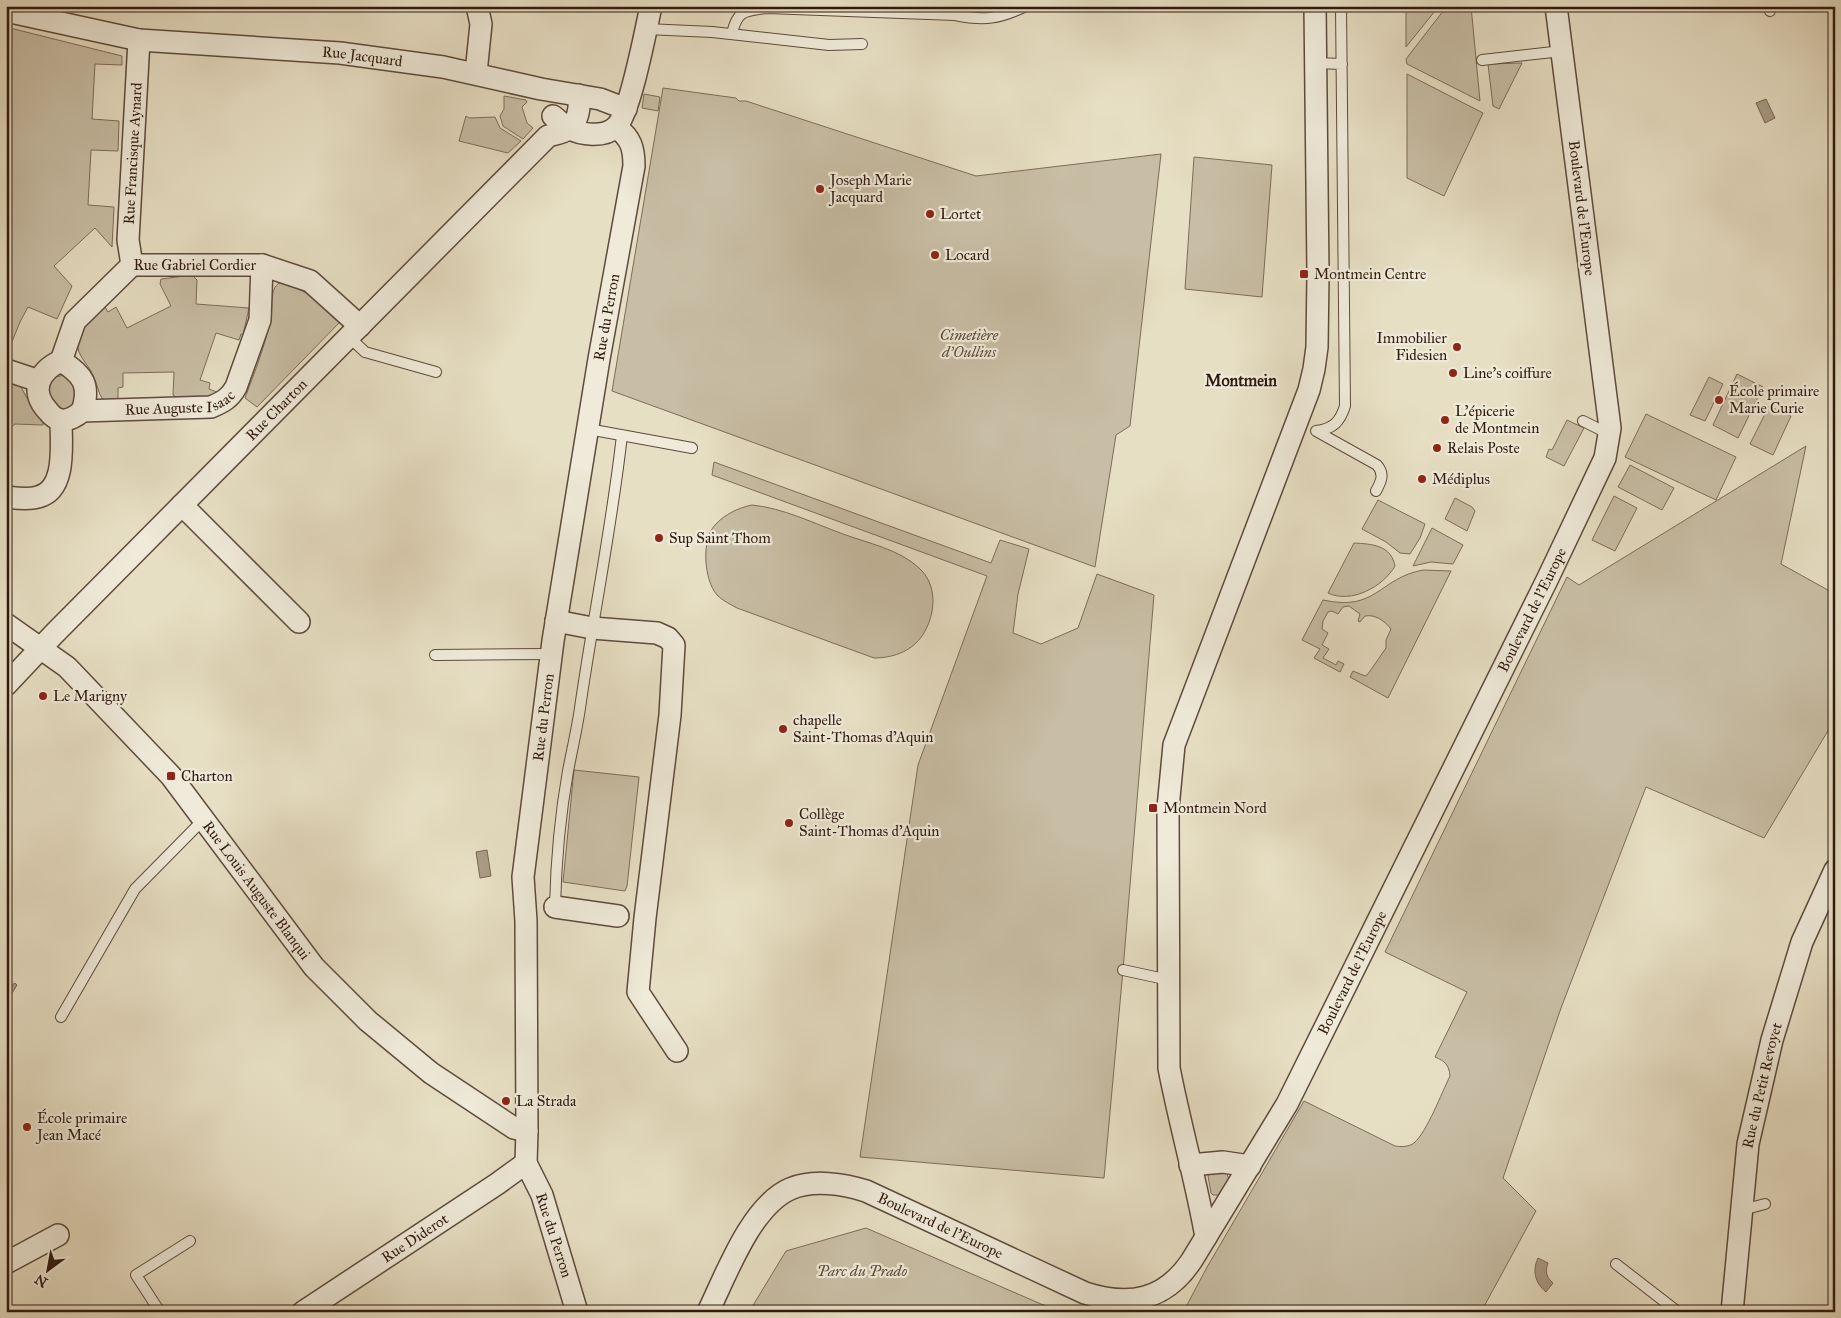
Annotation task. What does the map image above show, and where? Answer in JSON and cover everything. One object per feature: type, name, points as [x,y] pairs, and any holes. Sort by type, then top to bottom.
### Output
[{"type":"street","points":[[476,73],[481,24],[477,6]]},
{"type":"street","points":[[578,95],[580,102],[576,119],[570,129],[595,135],[605,133],[621,118],[651,6]]},
{"type":"street","points":[[1206,1237],[1169,1068],[1168,808],[1174,745],[1310,390],[1314,369],[1318,274],[1315,6]]},
{"type":"street","name":"Boulevard de l'Europe","points":[[708,1312],[757,1217],[777,1196],[792,1188],[814,1185],[835,1184],[866,1191],[1085,1293],[1107,1299],[1118,1301],[1138,1299],[1166,1288],[1182,1275],[1287,1104],[1547,580],[1605,458],[1610,428],[1596,355],[1574,201],[1556,6]]},
{"type":"street","name":"Rue Jacquard","points":[[6,11],[139,40],[340,54],[476,73],[541,89],[600,98],[621,118]]},
{"type":"street","name":"Rue Francisque Aynard","points":[[132,265],[128,240],[139,40]]},
{"type":"street","points":[[541,89],[551,106],[551,126]]},
{"type":"street","name":"Rue du Perron","points":[[577,1312],[542,1195],[526,1163],[526,921],[523,877],[556,621],[634,166],[634,154],[621,118]]},
{"type":"street","name":"Rue Charton","points":[[6,685],[354,332],[551,126],[570,129]]},
{"type":"street","name":"Rue Gabriel Cordier","points":[[61,362],[75,321],[132,265],[262,265],[310,281],[354,332]]},
{"type":"street","name":"Rue Auguste Isaac","points":[[82,411],[211,407],[222,403],[230,397],[236,387],[260,320],[262,265]]},
{"type":"street","points":[[61,362],[74,369],[82,378],[86,390],[82,411],[70,419],[62,420],[53,417],[40,400],[37,389],[39,382],[53,365],[61,362]]},
{"type":"street","points":[[6,370],[39,382]]},
{"type":"street","points":[[6,497],[39,497],[48,492],[55,484],[59,475],[62,420]]},
{"type":"street","points":[[182,505],[299,622]]},
{"type":"street","points":[[556,621],[592,628],[657,633],[668,638],[674,645],[670,715],[631,916],[638,992],[677,1051]]},
{"type":"street","name":"Rue Louis Auguste Blanqui","points":[[6,624],[67,667],[171,776],[314,967],[368,1021],[431,1073],[514,1128],[527,1131]]},
{"type":"street","name":"Rue du Petit Revoyet","points":[[1732,1312],[1748,1144],[1772,1040],[1802,942],[1835,870]]},
{"type":"street","points":[[555,907],[631,916]]},
{"type":"street","points":[[1190,1165],[1223,1162],[1250,1166]]},
{"type":"street","name":"Rue Diderot","points":[[303,1312],[498,1184],[526,1163]]},
{"type":"street","points":[[6,1263],[58,1235]]},
{"type":"lane","points":[[732,34],[735,21],[743,12],[767,8],[955,15],[976,19],[993,18],[1026,6]]},
{"type":"lane","points":[[1316,431],[1328,430],[1335,426],[1342,415],[1344,406],[1341,6]]},
{"type":"lane","points":[[646,29],[732,34],[829,45],[862,44]]},
{"type":"lane","points":[[1482,60],[1561,66]]},
{"type":"lane","points":[[1316,63],[1342,64]]},
{"type":"lane","points":[[354,332],[365,352],[436,372]]},
{"type":"lane","points":[[1583,421],[1609,434]]},
{"type":"lane","points":[[1297,423],[1316,431],[1378,465],[1382,477],[1376,491]]},
{"type":"lane","points":[[588,429],[692,448]]},
{"type":"lane","points":[[555,907],[560,829],[566,782],[615,493],[622,435]]},
{"type":"lane","points":[[435,655],[551,654]]},
{"type":"lane","points":[[60,1017],[135,889],[203,820]]},
{"type":"lane","points":[[1123,970],[1169,980]]},
{"type":"lane","points":[[1742,1210],[1765,1204]]},
{"type":"lane","points":[[160,1312],[136,1275],[190,1241]]},
{"type":"lane","points":[[1616,1264],[1678,1312]]},
{"type":"green space","points":[[1406,6],[1439,6],[1406,47]]},
{"type":"green space","points":[[1447,6],[1471,6],[1480,101],[1407,64],[1406,59]]},
{"type":"green space","points":[[6,27],[122,56],[122,65],[95,64],[92,119],[119,121],[118,151],[91,150],[88,205],[114,207],[112,247],[95,228],[54,266],[72,286],[57,319],[28,307],[9,349],[6,348]]},
{"type":"green space","points":[[1522,63],[1499,109],[1493,106],[1488,64]]},
{"type":"green space","points":[[1407,74],[1483,113],[1444,196],[1407,178]]},
{"type":"green space","name":"Cimetière d'Oullins","points":[[663,88],[736,98],[739,101],[746,101],[976,176],[1161,154],[1130,426],[1116,435],[1095,567],[612,391]]},
{"type":"green space","points":[[644,94],[660,97],[658,111],[642,108]]},
{"type":"green space","points":[[504,96],[526,100],[527,102],[522,107],[527,123],[533,128],[523,139],[503,126],[500,116],[504,109]]},
{"type":"green space","points":[[466,116],[469,118],[495,117],[500,128],[521,141],[508,153],[459,141]]},
{"type":"green space","points":[[1194,157],[1272,165],[1262,297],[1185,289]]},
{"type":"green space","points":[[192,275],[197,280],[196,304],[249,308],[243,335],[241,334],[239,340],[216,333],[200,380],[210,383],[209,389],[222,394],[219,396],[178,399],[173,395],[174,372],[123,373],[123,387],[118,388],[118,401],[103,400],[90,369],[79,352],[79,339],[85,326],[105,307],[108,312],[116,307],[127,328],[171,306],[160,284],[161,279]]},
{"type":"green space","points":[[282,282],[306,293],[321,303],[339,323],[257,407],[245,398],[266,337],[271,316],[273,291]]},
{"type":"green space","points":[[1737,374],[1763,387],[1738,438],[1713,425]]},
{"type":"green space","points":[[65,375],[76,386],[77,403],[64,410],[55,407],[46,388],[55,377]]},
{"type":"green space","points":[[1709,377],[1723,384],[1705,421],[1690,415]]},
{"type":"green space","points":[[6,379],[18,382],[27,398],[43,415],[43,425],[15,424],[6,432]]},
{"type":"green space","points":[[1769,406],[1791,416],[1773,455],[1750,444]]},
{"type":"green space","points":[[1646,414],[1736,457],[1716,500],[1625,457]]},
{"type":"green space","points":[[1567,420],[1584,428],[1564,466],[1546,457],[1549,449],[1552,450]]},
{"type":"green space","points":[[1806,446],[1781,564],[1835,594],[1835,719],[1764,838],[1646,787],[1561,1008],[1503,1178],[1536,1211],[1481,1312],[1185,1312],[1206,1269],[1304,1101],[1395,1146],[1405,1146],[1414,1143],[1429,1121],[1450,1076],[1446,1064],[1435,1057],[1467,992],[1385,952],[1567,577],[1579,585]]},
{"type":"green space","points":[[714,462],[991,563],[1000,540],[1029,549],[1018,594],[1013,633],[1041,644],[1078,628],[1097,574],[1154,595],[1104,1178],[860,1157],[918,765],[987,576],[712,475]]},
{"type":"green space","points":[[1630,465],[1674,488],[1662,510],[1618,487]]},
{"type":"green space","points":[[1614,496],[1637,508],[1615,551],[1592,540]]},
{"type":"green space","points":[[1455,498],[1472,507],[1475,511],[1467,531],[1445,519]]},
{"type":"green space","points":[[1378,500],[1425,524],[1420,538],[1410,554],[1400,553],[1386,542],[1362,529]]},
{"type":"green space","points":[[752,505],[798,516],[883,547],[911,561],[925,574],[932,590],[933,606],[931,615],[921,638],[904,652],[882,658],[874,658],[737,608],[722,599],[717,595],[709,580],[706,560],[708,540],[715,525],[723,518],[737,510]]},
{"type":"green space","points":[[1432,528],[1463,545],[1453,564],[1431,562],[1413,566]]},
{"type":"green space","points":[[1354,543],[1380,547],[1393,559],[1395,566],[1383,581],[1366,592],[1346,596],[1328,593]]},
{"type":"green space","points":[[1423,570],[1451,571],[1388,698],[1350,677],[1353,671],[1365,676],[1368,674],[1386,648],[1386,640],[1391,629],[1380,619],[1365,616],[1360,622],[1358,621],[1360,614],[1349,606],[1343,607],[1338,614],[1332,611],[1328,612],[1323,621],[1322,629],[1328,633],[1322,645],[1329,649],[1323,658],[1336,665],[1338,661],[1344,664],[1340,672],[1314,658],[1320,649],[1302,640],[1323,600],[1355,602],[1367,598],[1408,574]]},
{"type":"green space","points":[[574,770],[639,777],[625,891],[563,882]]},
{"type":"green space","points":[[1226,1172],[1229,1179],[1219,1195],[1213,1195],[1211,1193],[1209,1173]]},
{"type":"green space","name":"Parc du Prado","points":[[866,1228],[1060,1312],[749,1312],[786,1251]]},
{"type":"shaded area","points":[[1766,99],[1775,118],[1765,123],[1756,103]]},
{"type":"shaded area","points":[[487,850],[491,876],[480,878],[476,852]]},
{"type":"shaded area","points":[[6,982],[17,985],[11,995],[6,994]]},
{"type":"shaded area","points":[[1538,1258],[1548,1263],[1547,1274],[1553,1283],[1546,1292],[1537,1281],[1535,1268]]},
{"type":"place","name":"Joseph Marie Jacquard","points":[[820,189]]},
{"type":"place","name":"Lortet","points":[[930,214]]},
{"type":"place","name":"Locard","points":[[935,255]]},
{"type":"place","name":"Montmein Centre","points":[[1304,274]]},
{"type":"place","name":"Immobilier Fidesien","points":[[1457,347]]},
{"type":"place","name":"Line's coiffure","points":[[1453,373]]},
{"type":"place","name":"École primaire Marie Curie","points":[[1719,400]]},
{"type":"place","name":"L'épicerie de Montmein","points":[[1445,420]]},
{"type":"place","name":"Relais Poste","points":[[1437,448]]},
{"type":"place","name":"Médiplus","points":[[1422,479]]},
{"type":"place","name":"Sup Saint Thom","points":[[659,538]]},
{"type":"place","name":"Le Marigny","points":[[43,696]]},
{"type":"place","name":"chapelle Saint-Thomas d'Aquin","points":[[783,729]]},
{"type":"place","name":"Charton","points":[[171,776]]},
{"type":"place","name":"Montmein Nord","points":[[1153,808]]},
{"type":"place","name":"Collège Saint-Thomas d'Aquin","points":[[789,823]]},
{"type":"place","name":"La Strada","points":[[506,1101]]},
{"type":"place","name":"École primaire Jean Macé","points":[[27,1127]]},
{"type":"district","name":"Montmein","points":[[1241,380]]}]
